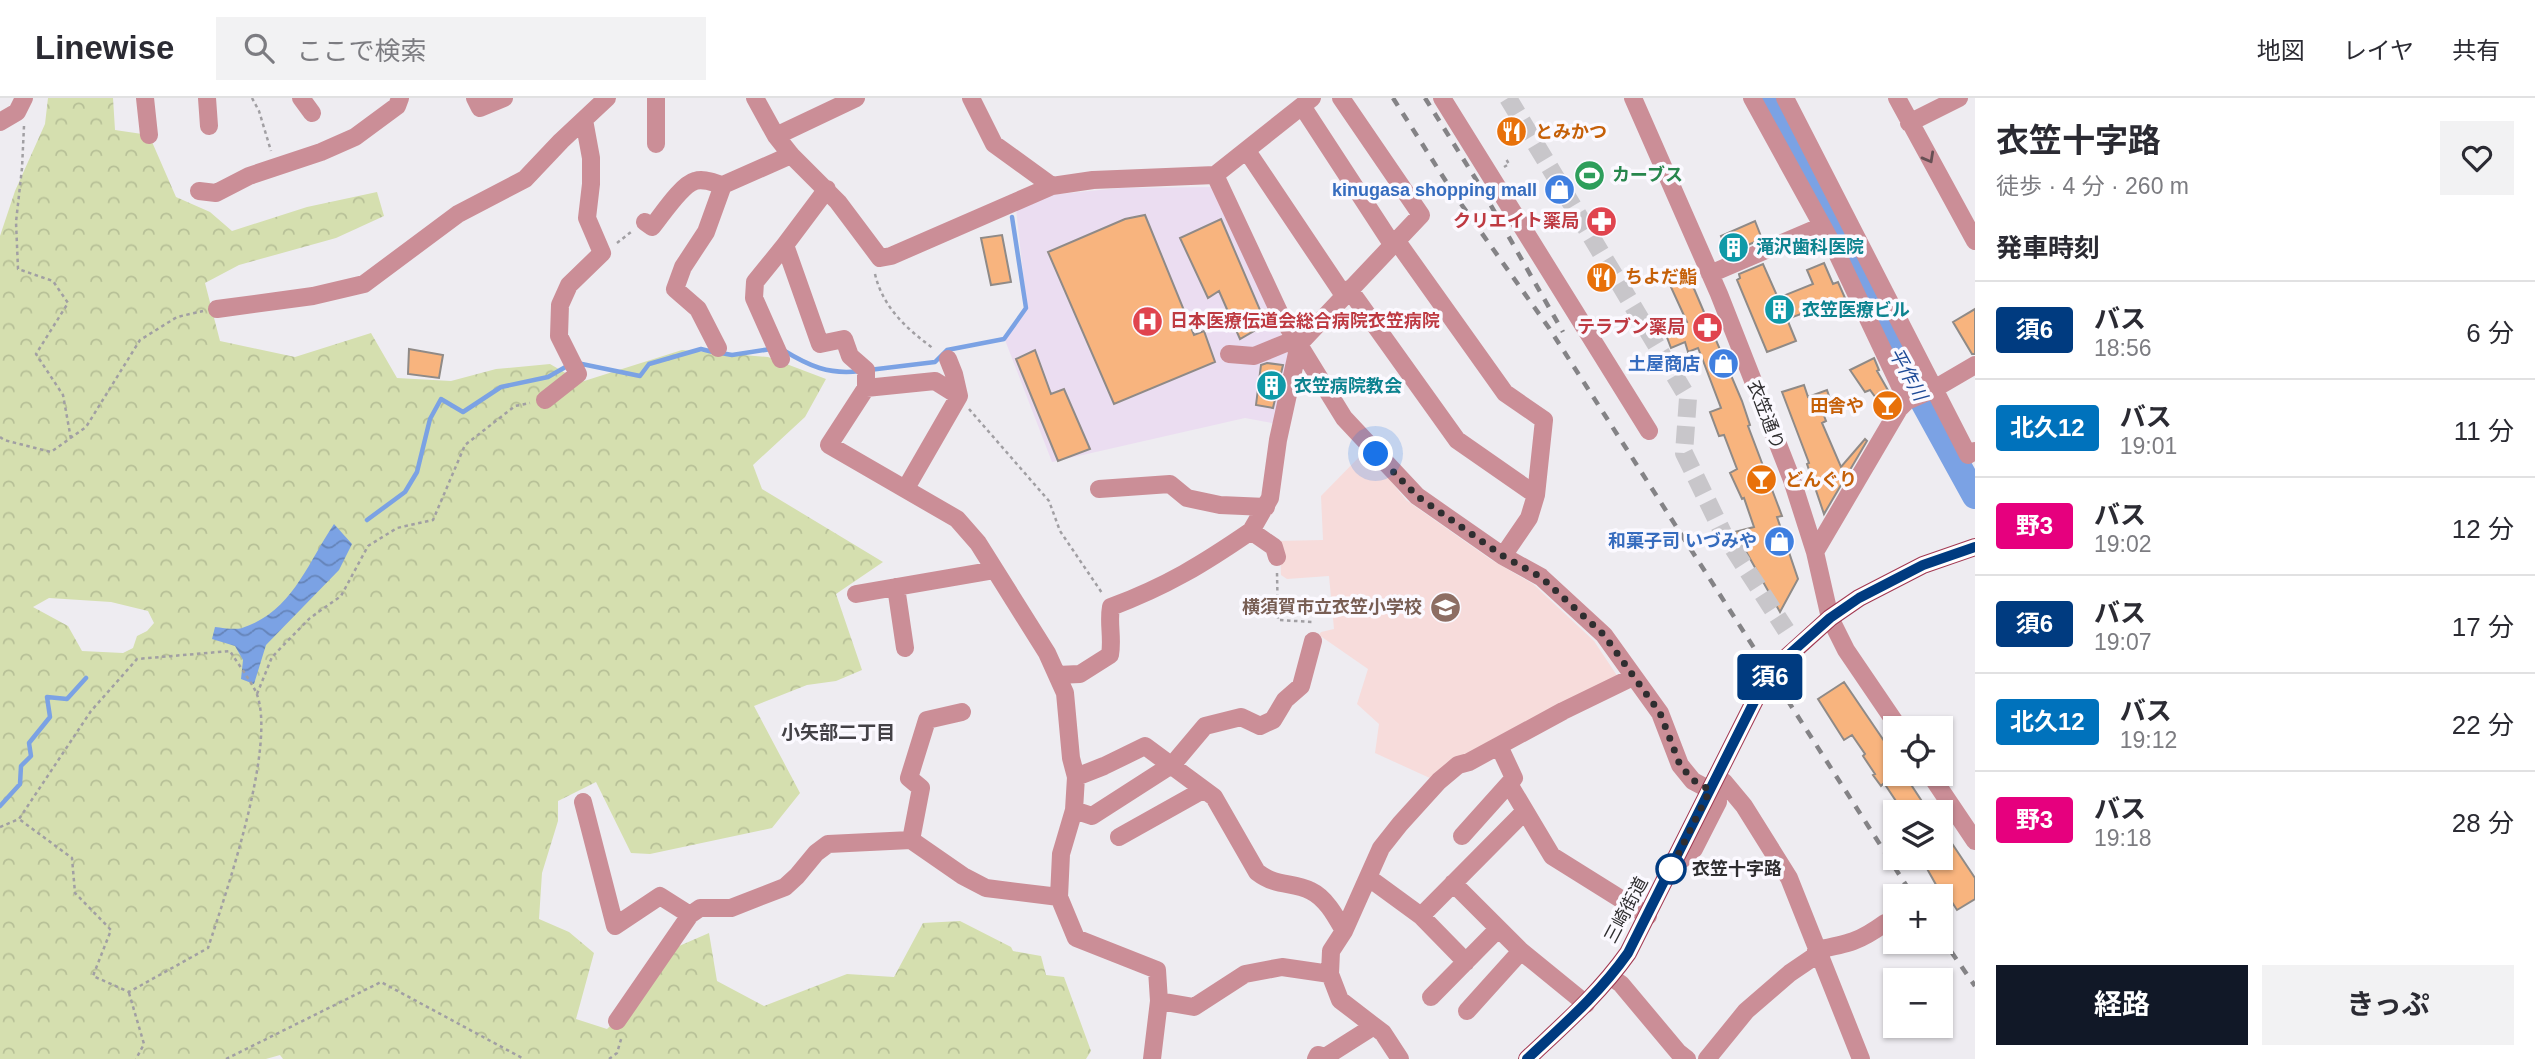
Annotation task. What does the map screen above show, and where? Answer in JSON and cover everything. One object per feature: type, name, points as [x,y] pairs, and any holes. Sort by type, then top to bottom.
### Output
[{"type":"main road","name":"三崎街道","points":[[1527,1059],[1586,1004],[1611,977],[1628,953],[1756,698],[1778,665],[1830,618],[1859,598],[1923,565],[1975,547]]},
{"type":"street","points":[[145,98],[149,135]]},
{"type":"street","points":[[207,98],[209,126]]},
{"type":"street","points":[[301,98],[312,113]]},
{"type":"street","points":[[199,191],[216,192],[248,176],[321,152],[355,137],[397,106],[400,98]]},
{"type":"street","points":[[475,98],[480,108],[504,98]]},
{"type":"street","points":[[217,309],[313,296],[364,284],[458,214],[526,178],[607,98]]},
{"type":"street","points":[[656,98],[656,144]]},
{"type":"street","points":[[755,98],[776,136],[791,155],[827,189],[880,258],[891,256],[1052,186],[1093,180],[1215,175],[1307,102],[1394,242],[1505,393],[1544,420],[1536,495],[1529,518],[1503,556]]},
{"type":"street","points":[[776,136],[826,105],[856,98]]},
{"type":"street","points":[[1057,676],[1080,674],[1110,655],[1111,607],[1158,589],[1185,575],[1251,531],[1270,498],[1278,440],[1299,344],[1346,291],[1421,215],[1341,98]]},
{"type":"street","points":[[1442,98],[1649,431]]},
{"type":"street","name":"衣笠通り","points":[[1633,98],[1710,274],[1791,480],[1815,552],[1830,618],[1846,650],[1891,716]]},
{"type":"street","points":[[1752,98],[1822,226],[1908,401]]},
{"type":"street","points":[[1786,98],[1933,390],[1968,455],[1975,452]]},
{"type":"street","points":[[1897,98],[1909,123],[1969,215],[1975,242]]},
{"type":"street","points":[[1909,123],[1959,98]]},
{"type":"street","points":[[0,122],[17,112],[24,100]]},
{"type":"street","points":[[972,102],[994,144],[1052,186]]},
{"type":"street","points":[[545,400],[578,374],[559,337],[560,305],[569,285],[602,253],[587,218],[591,158],[584,120]]},
{"type":"street","points":[[1247,151],[1346,291],[1457,440],[1536,495]]},
{"type":"street","points":[[645,222],[652,227],[692,181],[704,180],[723,185],[791,155]]},
{"type":"street","points":[[1215,175],[1280,314],[1345,418],[1417,496],[1503,556],[1541,577],[1604,635],[1660,713],[1680,765],[1693,780],[1713,784],[1724,782],[1744,806],[1783,868],[1861,1059]]},
{"type":"street","points":[[718,348],[698,309],[675,289],[683,267],[706,232],[723,185]]},
{"type":"street","points":[[781,359],[754,298],[755,282],[827,189]]},
{"type":"street","points":[[1710,274],[1822,226]]},
{"type":"street","points":[[785,245],[820,344],[844,339],[850,356],[866,370],[866,388],[829,445],[957,519],[978,543],[1047,653],[1065,693],[1071,758],[1076,777],[1074,810],[1061,853],[1059,897],[1076,939],[1157,970],[1159,1001],[1152,1059]]},
{"type":"street","points":[[1229,354],[1254,356],[1286,343],[1299,344]]},
{"type":"street","points":[[905,488],[958,396],[948,359]]},
{"type":"street","points":[[1815,552],[1899,409],[1908,401],[1933,390],[1975,365]]},
{"type":"street","points":[[866,388],[935,381],[958,396]]},
{"type":"street","points":[[1099,489],[1170,484],[1187,498],[1220,505],[1266,507]]},
{"type":"street","points":[[1251,531],[1275,547],[1278,556]]},
{"type":"street","points":[[856,594],[995,570]]},
{"type":"street","points":[[896,587],[905,648]]},
{"type":"street","points":[[1074,810],[1092,816],[1173,764],[1205,726],[1241,717],[1260,726],[1272,720],[1285,700],[1301,686],[1313,641]]},
{"type":"street","points":[[1400,1059],[1391,1043],[1374,1026],[1340,1000],[1330,974],[1331,951],[1344,930],[1381,848],[1439,780],[1458,765],[1469,762],[1633,677]]},
{"type":"street","points":[[911,840],[921,788],[909,778],[927,720],[961,712]]},
{"type":"street","points":[[1076,777],[1145,746],[1173,764],[1214,797],[1257,872],[1267,880],[1312,891],[1333,911],[1344,930]]},
{"type":"street","points":[[1462,836],[1514,778],[1499,746]]},
{"type":"street","points":[[1509,784],[1552,856],[1648,916]]},
{"type":"street","points":[[1938,786],[1975,841]]},
{"type":"street","points":[[1119,837],[1203,790]]},
{"type":"street","points":[[583,802],[615,926],[660,896],[690,915]]},
{"type":"street","points":[[1421,916],[1525,811]]},
{"type":"street","points":[[617,1021],[690,915],[700,908],[731,908],[785,887],[816,853],[828,844],[911,840],[963,876],[986,888],[1059,897]]},
{"type":"street","points":[[1369,878],[1421,916],[1466,962]]},
{"type":"street","points":[[1453,883],[1521,951],[1586,1004]]},
{"type":"street","points":[[1707,1059],[1746,1011],[1817,952],[1864,938],[1883,924]]},
{"type":"street","points":[[1431,997],[1498,929]]},
{"type":"street","points":[[1467,1011],[1521,951]]},
{"type":"street","points":[[1159,1001],[1194,1007],[1245,974],[1282,967],[1330,974]]},
{"type":"street","points":[[1611,977],[1622,984],[1678,1052],[1687,1059]]},
{"type":"street","points":[[1316,1059],[1318,1055],[1325,1058],[1374,1026]]},
{"type":"path","points":[[252,98],[259,111],[276,167]]},
{"type":"path","points":[[24,100],[22,168],[16,222],[18,269],[53,281],[68,303],[36,354],[63,395],[71,439]]},
{"type":"path","points":[[602,253],[645,222]]},
{"type":"path","points":[[880,258],[875,272],[879,291],[892,313],[920,339],[948,359]]},
{"type":"path","points":[[0,437],[51,452],[86,427],[140,340],[177,317],[217,309]]},
{"type":"path","points":[[958,396],[1049,501],[1060,531],[1111,607]]},
{"type":"path","points":[[257,694],[272,657],[310,618],[341,596],[368,546],[397,528],[433,520],[465,445],[515,405],[545,400]]},
{"type":"path","points":[[1278,556],[1278,620],[1313,622],[1313,641]]},
{"type":"path","points":[[0,827],[19,819],[91,711],[137,659],[230,651],[257,694],[262,735],[240,848],[208,948],[129,992]]},
{"type":"path","points":[[19,819],[72,858],[75,893],[111,930],[93,976],[129,992],[144,1044],[136,1059]]},
{"type":"path","points":[[226,1059],[380,982],[524,1059]]},
{"type":"shaded area","name":"日本医療伝道会総合病院衣笠病院","points":[[1215,187],[1281,333],[1291,363],[1277,424],[1245,418],[1052,462],[1005,340],[1027,309],[1016,209],[1049,195],[1120,188]]},
{"type":"shaded area","name":"横須賀市立衣笠小学校","points":[[1366,450],[1406,500],[1490,559],[1533,584],[1594,641],[1618,677],[1432,779],[1375,753],[1379,724],[1357,704],[1368,669],[1319,635],[1334,629],[1329,576],[1287,579],[1281,575],[1280,549],[1275,541],[1323,540],[1321,496]]},
{"type":"green space","points":[[48,98],[113,98],[115,130],[149,135],[176,197],[210,212],[232,231],[307,207],[377,192],[384,216],[336,238],[239,265],[205,283],[220,341],[295,357],[371,333],[397,378],[451,381],[496,369],[550,364],[581,382],[682,350],[768,357],[826,379],[805,417],[753,465],[762,489],[883,562],[836,594],[862,670],[836,681],[807,685],[754,706],[800,793],[772,828],[650,854],[631,853],[596,782],[558,801],[558,821],[542,873],[539,919],[569,932],[594,953],[576,1019],[607,1029],[646,993],[663,953],[709,933],[717,981],[764,1006],[847,974],[894,977],[923,923],[960,921],[1011,947],[1013,951],[1041,956],[1046,975],[1064,977],[1091,1051],[1086,1059],[283,1059],[280,1055],[266,1059],[0,1059],[0,236],[15,191],[45,124]],"holes":[[[49,598],[111,602],[148,611],[154,623],[147,631],[137,636],[133,648],[123,653],[82,651],[68,626],[33,607]]]},
{"type":"water","points":[[334,524],[352,544],[339,570],[266,645],[254,684],[241,679],[243,660],[235,646],[212,639],[215,627],[242,628],[274,611],[297,585]]},
{"type":"building","points":[[1145,215],[1194,335],[1204,331],[1215,362],[1114,404],[1048,252],[1125,219]]},
{"type":"building","points":[[1221,219],[1266,324],[1240,339],[1219,291],[1208,298],[1180,238]]},
{"type":"building","name":"滝沢歯科医院","points":[[1755,221],[1762,239],[1729,253],[1721,236]]},
{"type":"building","points":[[1002,235],[1011,282],[991,285],[981,238]]},
{"type":"building","points":[[1824,263],[1833,284],[1838,282],[1845,298],[1787,319],[1796,341],[1767,352],[1737,280],[1740,278],[1739,274],[1763,264],[1778,298],[1813,284],[1807,270]]},
{"type":"building","points":[[1689,277],[1742,401],[1750,425],[1748,426],[1782,516],[1777,517],[1798,579],[1780,612],[1735,532],[1754,527],[1744,498],[1742,499],[1730,473],[1737,469],[1724,435],[1719,436],[1710,412],[1721,408],[1698,348],[1688,352],[1685,342],[1671,348],[1665,332],[1687,322],[1670,285]]},
{"type":"building","points":[[1975,309],[1975,354],[1972,354],[1953,322]]},
{"type":"building","points":[[409,349],[443,355],[439,378],[408,374]]},
{"type":"building","points":[[1035,350],[1051,394],[1064,389],[1090,449],[1058,461],[1016,359]]},
{"type":"building","points":[[1874,358],[1879,370],[1877,371],[1893,399],[1885,410],[1870,390],[1865,392],[1850,370]]},
{"type":"building","name":"衣笠病院教会","points":[[1261,365],[1283,365],[1273,408],[1256,405]]},
{"type":"building","points":[[1804,385],[1808,397],[1827,390],[1832,405],[1821,408],[1826,421],[1822,423],[1841,467],[1865,439],[1867,441],[1824,514],[1807,464],[1809,463],[1782,392]]},
{"type":"building","points":[[1844,682],[1883,739],[1881,786],[1852,735],[1844,740],[1818,699]]},
{"type":"building","points":[[1886,786],[1912,786],[1921,800],[1895,800]]},
{"type":"building","points":[[1953,845],[1975,878],[1975,899],[1957,910],[1953,904],[1953,884],[1936,884],[1928,870],[1953,870]]},
{"type":"waterway","name":"平作川","points":[[1771,98],[1790,131],[1878,320],[1975,496]]},
{"type":"waterway","points":[[869,370],[935,362],[947,350],[1004,339],[1026,308],[1012,217]]},
{"type":"waterway","points":[[577,363],[640,376],[649,364],[701,349],[713,352]]},
{"type":"waterway","points":[[721,353],[732,355],[771,349]]},
{"type":"waterway","points":[[783,350],[820,368],[839,372],[860,371]]},
{"type":"waterway","points":[[367,520],[405,492],[417,472],[430,419],[441,399],[463,412],[501,387],[548,377],[569,365]]},
{"type":"waterway","points":[[0,806],[20,784],[21,766],[31,756],[29,743],[50,717],[47,697],[67,699],[86,678]]},
{"type":"tunnel","points":[[1508,98],[1688,398],[1684,453],[1723,533],[1786,630]]},
{"type":"railway","points":[[1393,98],[1454,194],[1549,328],[1905,884]]},
{"type":"railway","points":[[1425,98],[1477,181],[1563,332]]},
{"type":"railway","points":[[1953,954],[1975,986]]},
{"type":"bus line","name":"須6","points":[[1527,1059],[1593,997],[1628,953],[1736,736],[1756,698],[1778,665],[1830,618],[1859,598],[1923,565],[1975,547]]},
{"type":"place","name":"とみかつ","points":[[1512,132]]},
{"type":"place","name":"カーブス","points":[[1589,175]]},
{"type":"place","name":"kinugasa shopping mall","points":[[1560,190]]},
{"type":"place","name":"クリエイト薬局","points":[[1602,221]]},
{"type":"place","name":"滝沢歯科医院","points":[[1733,247]]},
{"type":"place","name":"ちよだ鮨","points":[[1602,277]]},
{"type":"place","name":"衣笠医療ビル","points":[[1779,310]]},
{"type":"place","name":"日本医療伝道会総合病院衣笠病院","points":[[1147,321]]},
{"type":"place","name":"テラブン薬局","points":[[1708,327]]},
{"type":"place","name":"土屋商店","points":[[1723,364]]},
{"type":"place","name":"衣笠病院教会","points":[[1271,386]]},
{"type":"place","name":"田舎や","points":[[1887,406]]},
{"type":"place","name":"どんぐり","points":[[1762,480]]},
{"type":"place","name":"和菓子司 いづみや","points":[[1780,541]]},
{"type":"place","name":"横須賀市立衣笠小学校","points":[[1445,607]]},
{"type":"place","name":"衣笠十字路","points":[[1671,869]]},
{"type":"district","name":"小矢部二丁目","points":[[838,732]]},
{"type":"route","points":[[1376,454],[1417,496],[1503,556],[1541,577],[1557,591],[1604,635],[1660,713],[1680,765],[1693,780],[1710,790],[1671,869]]}]
